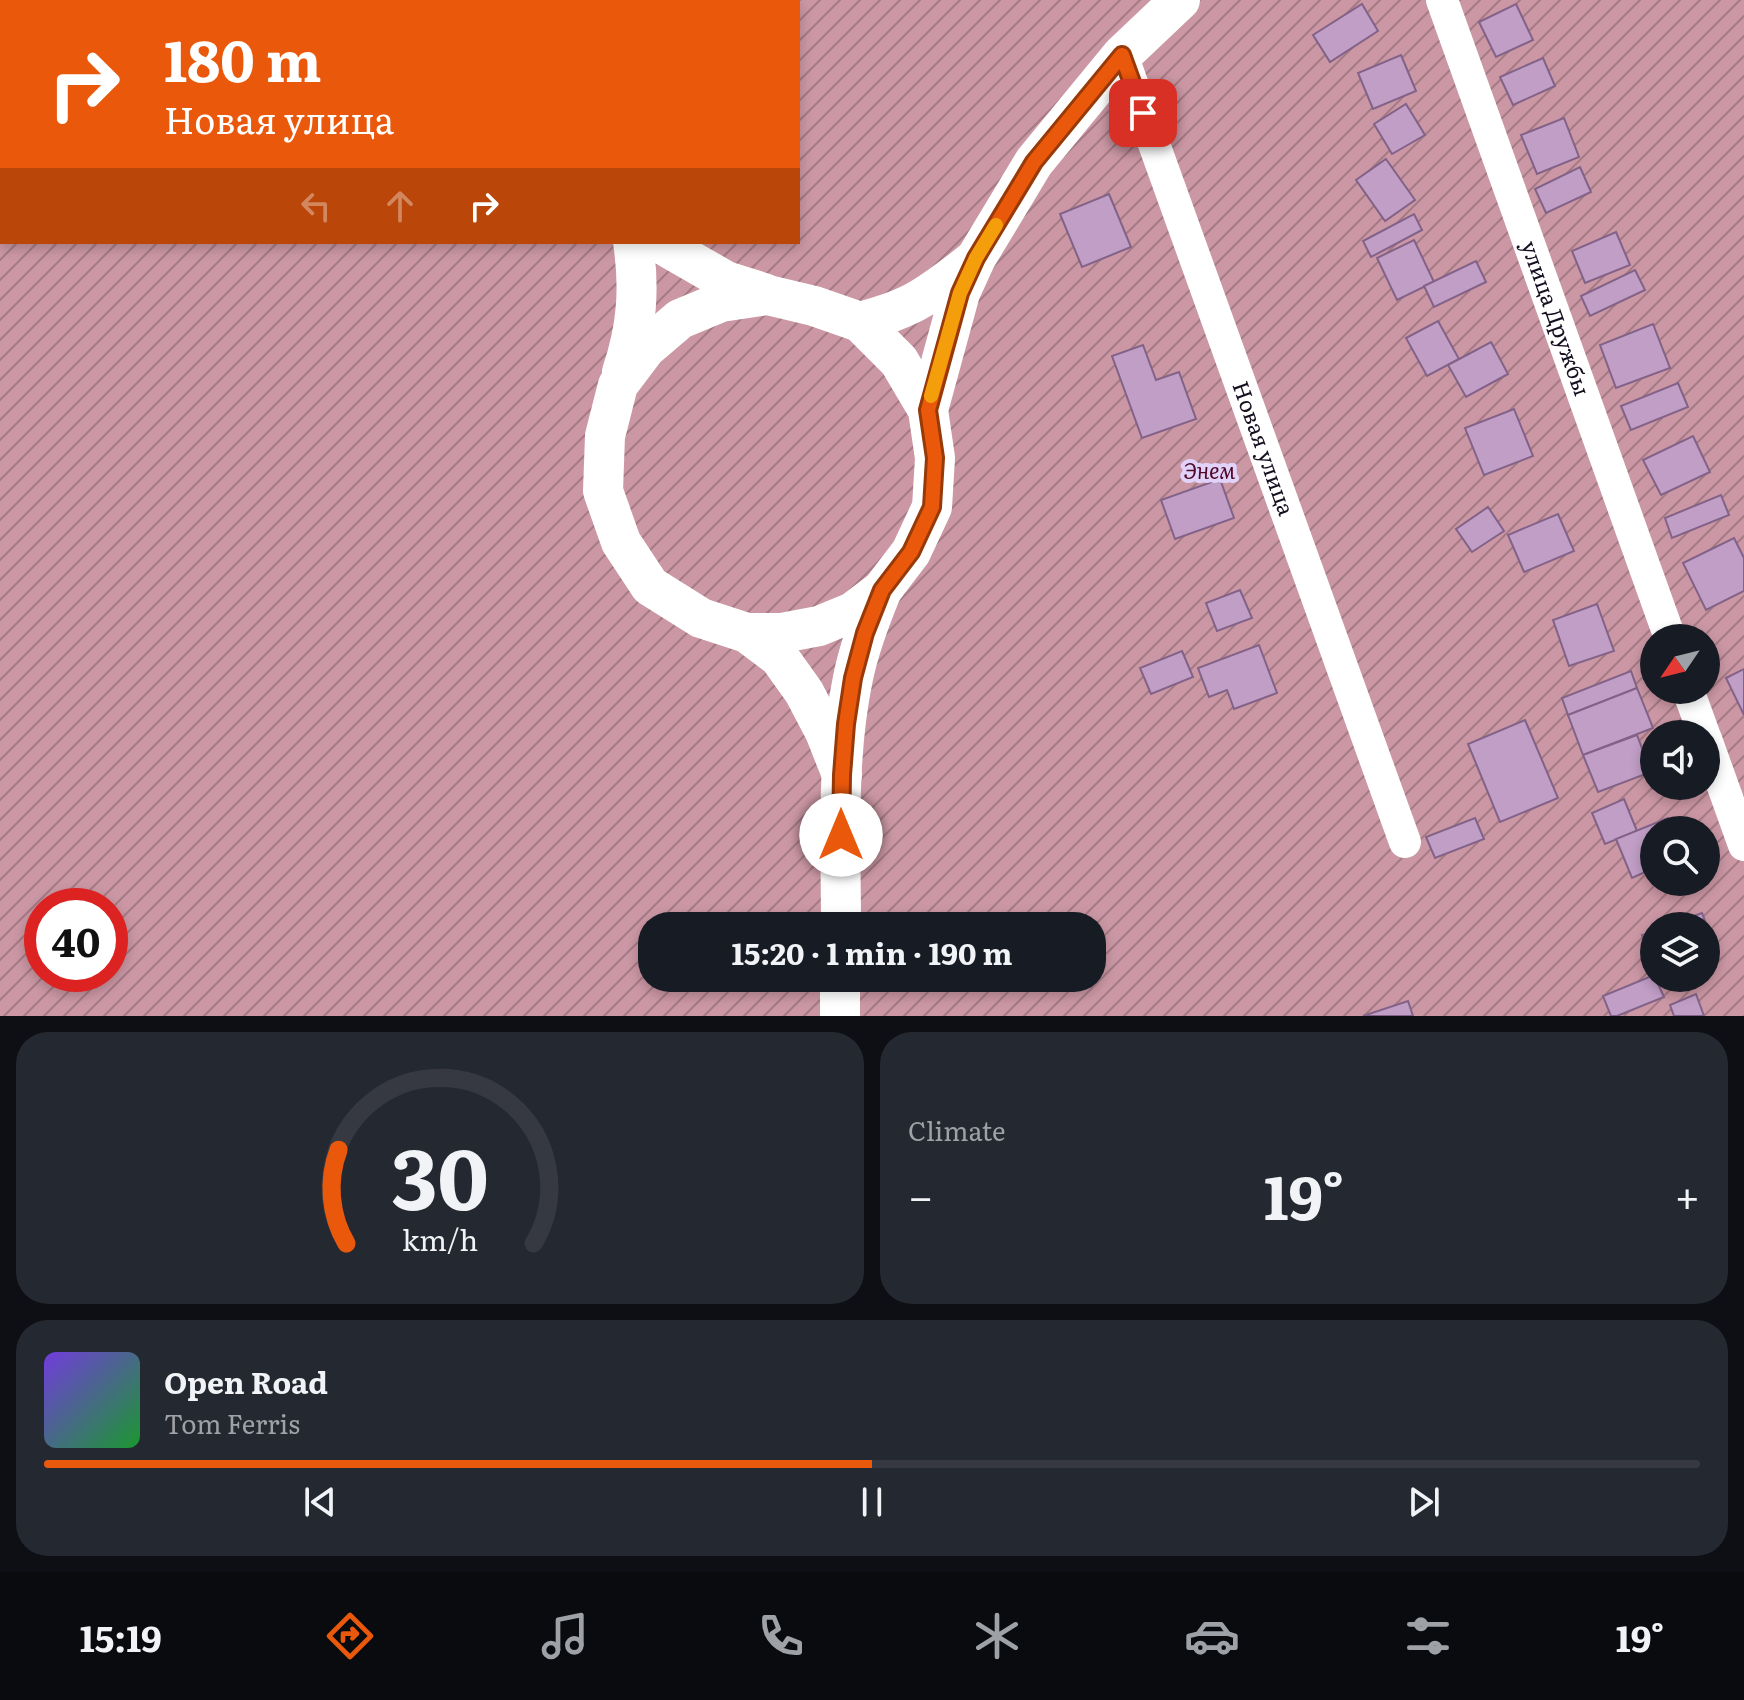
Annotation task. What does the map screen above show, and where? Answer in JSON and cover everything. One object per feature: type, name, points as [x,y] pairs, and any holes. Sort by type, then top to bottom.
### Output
[{"type":"street","points":[[928,410],[960,293],[976,258],[1034,162],[1122,55],[1180,0]]},
{"type":"street","name":"улица Дружбы","points":[[1442,0],[1665,624]]},
{"type":"street","name":"Новая улица","points":[[1122,55],[1405,842]]},
{"type":"street","points":[[633,244],[637,299],[632,343],[605,436],[603,491],[621,542],[650,586],[701,618],[747,633],[782,633],[819,626],[853,612],[882,590],[911,552],[932,507],[935,458],[928,410],[899,361],[860,322],[726,281],[661,244]]},
{"type":"street","points":[[860,322],[919,300],[976,258]]},
{"type":"street","points":[[618,385],[646,348],[680,319],[721,302],[768,295]]},
{"type":"street","points":[[841,912],[842,775],[846,724],[853,678],[865,633],[882,590]]},
{"type":"street","points":[[747,633],[779,657],[804,692],[825,732],[842,775]]},
{"type":"street","points":[[1720,778],[1744,845]]},
{"type":"street","points":[[840,992],[840,1016]]},
{"type":"green space","name":"Энем","points":[[800,0],[1744,0],[1744,1016],[0,1016],[0,244],[800,244]]},
{"type":"building","points":[[1362,4],[1378,31],[1330,62],[1313,35]]},
{"type":"building","points":[[1516,4],[1533,40],[1496,57],[1479,22]]},
{"type":"building","points":[[1401,55],[1416,91],[1373,109],[1358,73]]},
{"type":"building","points":[[1543,58],[1555,86],[1513,105],[1500,77]]},
{"type":"building","points":[[1406,104],[1425,135],[1392,154],[1374,124]]},
{"type":"building","points":[[1564,118],[1579,157],[1537,174],[1521,135]]},
{"type":"building","points":[[1386,159],[1415,200],[1385,221],[1356,180]]},
{"type":"building","points":[[1580,167],[1591,192],[1546,213],[1535,189]]},
{"type":"building","points":[[1109,194],[1131,247],[1082,267],[1060,214]]},
{"type":"building","points":[[1414,214],[1422,230],[1371,257],[1363,241]]},
{"type":"building","points":[[1616,232],[1630,265],[1585,283],[1572,251]]},
{"type":"building","points":[[1414,240],[1434,282],[1397,300],[1377,258]]},
{"type":"building","points":[[1476,261],[1486,282],[1434,307],[1424,286]]},
{"type":"building","points":[[1635,270],[1645,290],[1590,316],[1581,296]]},
{"type":"building","points":[[1438,321],[1459,359],[1427,376],[1406,338]]},
{"type":"building","points":[[1653,324],[1670,368],[1616,388],[1600,345]]},
{"type":"building","points":[[1491,342],[1508,374],[1466,397],[1448,365]]},
{"type":"building","points":[[1143,345],[1156,380],[1179,372],[1196,419],[1142,438],[1112,356]]},
{"type":"building","points":[[1678,383],[1688,407],[1631,430],[1621,406]]},
{"type":"building","points":[[1514,409],[1533,456],[1484,475],[1465,428]]},
{"type":"building","points":[[1693,436],[1710,472],[1661,495],[1643,460]]},
{"type":"building","points":[[1220,479],[1234,518],[1175,539],[1161,500]]},
{"type":"building","points":[[1721,495],[1729,515],[1672,538],[1665,518]]},
{"type":"building","points":[[1488,507],[1504,531],[1472,552],[1456,529]]},
{"type":"building","points":[[1558,514],[1574,551],[1524,572],[1508,535]]},
{"type":"building","points":[[1734,538],[1744,558],[1744,591],[1706,610],[1683,563]]},
{"type":"building","points":[[1240,590],[1252,618],[1217,631],[1206,603]]},
{"type":"building","points":[[1597,604],[1614,651],[1569,666],[1553,620]]},
{"type":"building","points":[[1259,645],[1277,693],[1234,709],[1227,690],[1209,697],[1198,668]]},
{"type":"building","points":[[1182,651],[1193,677],[1151,694],[1140,668]]},
{"type":"building","points":[[1744,669],[1744,715],[1726,678]]},
{"type":"building","points":[[1631,671],[1637,688],[1568,715],[1562,698]]},
{"type":"building","points":[[1637,688],[1640,704],[1643,704],[1650,720],[1640,720],[1640,733],[1583,755],[1568,715]]},
{"type":"building","points":[[1525,720],[1558,798],[1500,822],[1468,744]]},
{"type":"building","points":[[1637,735],[1640,743],[1640,776],[1598,792],[1583,755]]},
{"type":"building","points":[[1624,799],[1637,831],[1605,844],[1592,813]]},
{"type":"building","points":[[1475,818],[1484,839],[1435,858],[1426,837]]},
{"type":"building","points":[[1640,829],[1640,874],[1632,878],[1616,839]]},
{"type":"building","points":[[1640,981],[1640,992],[1662,992],[1664,997],[1611,1016],[1603,996]]},
{"type":"building","points":[[1696,994],[1704,1016],[1674,1016],[1670,1005]]},
{"type":"building","points":[[1408,1001],[1413,1016],[1363,1016]]},
{"type":"slow traffic","points":[[931,396],[960,293],[996,225]]},
{"type":"route","points":[[841,835],[842,775],[853,678],[865,633],[882,590],[911,552],[932,507],[935,458],[928,410],[960,293],[976,258],[1034,162],[1122,55],[1143,113]]}]
